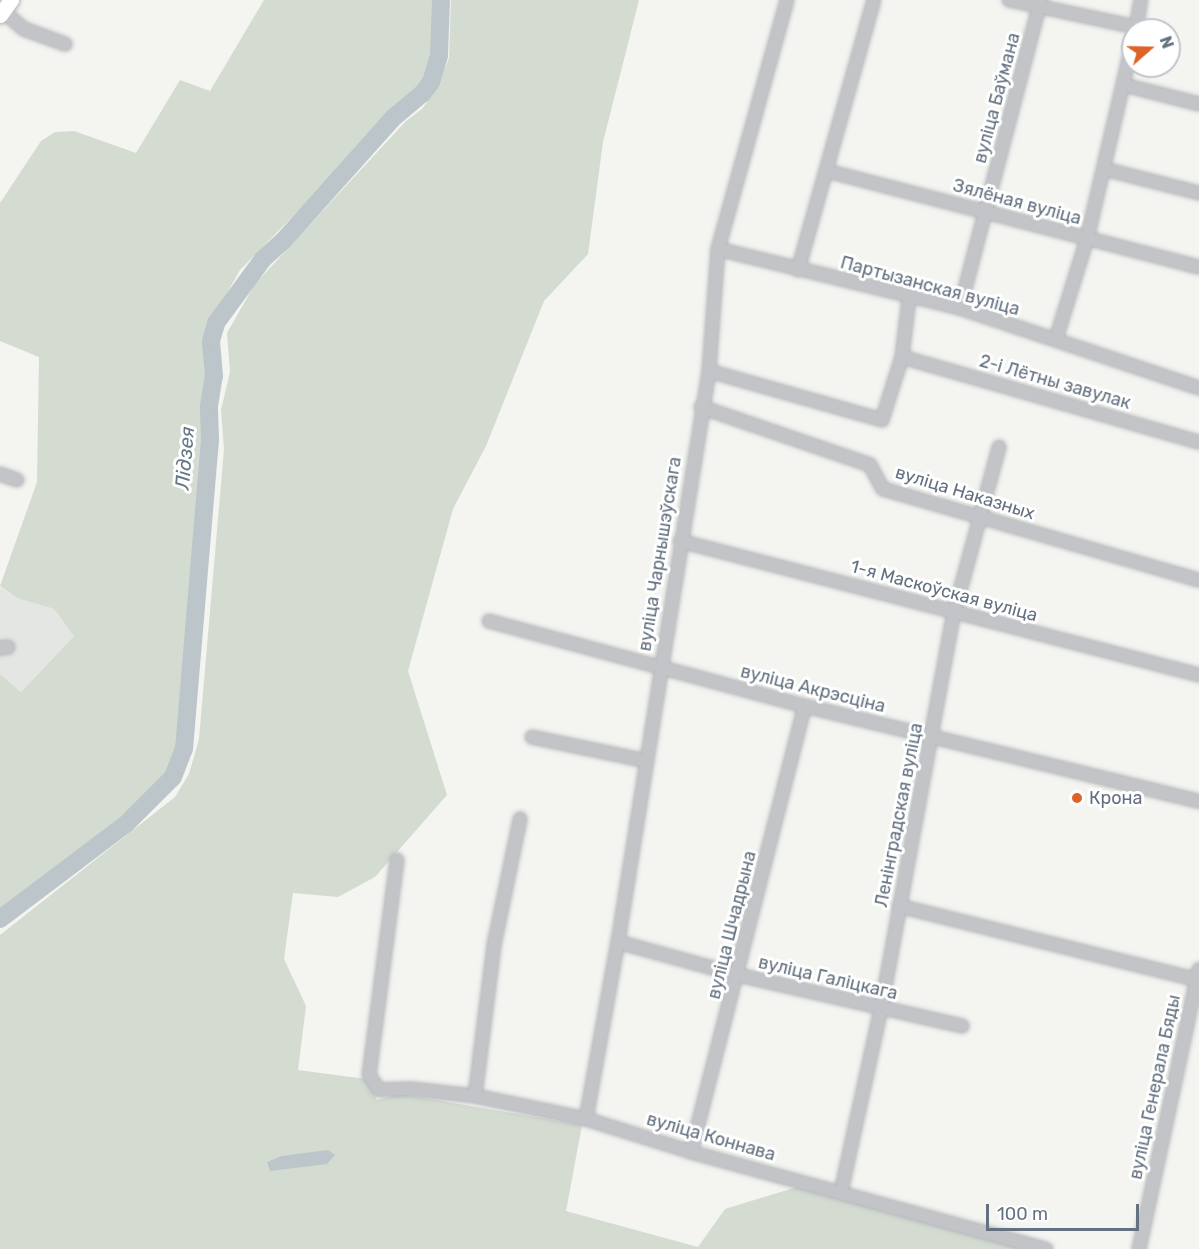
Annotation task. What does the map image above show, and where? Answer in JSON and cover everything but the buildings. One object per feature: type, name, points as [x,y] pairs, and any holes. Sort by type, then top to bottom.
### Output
[{"type":"street","name":"вуліца Чарнышэўскага","points":[[586,1119],[618,942],[701,407],[709,371],[718,249],[787,0]]},
{"type":"street","points":[[798,270],[874,0]]},
{"type":"street","points":[[1009,0],[1040,4],[1121,25]]},
{"type":"street","points":[[1138,18],[1141,0]]},
{"type":"street","name":"вуліца Баўмана","points":[[960,308],[1040,4]]},
{"type":"street","points":[[5,9],[24,29],[65,44]]},
{"type":"street","points":[[1056,339],[1087,239],[1125,78]]},
{"type":"street","points":[[1124,85],[1199,104]]},
{"type":"street","points":[[1104,169],[1199,193]]},
{"type":"street","name":"Зялёная вуліца","points":[[827,171],[1199,267]]},
{"type":"street","name":"Партызанская вуліца","points":[[718,249],[909,298],[960,308],[1199,388]]},
{"type":"street","points":[[709,371],[882,420],[902,357],[909,298]]},
{"type":"street","name":"2-і Лётны завулак","points":[[902,357],[1199,442]]},
{"type":"street","name":"вуліца Наказных","points":[[701,407],[870,465],[883,489],[1199,580]]},
{"type":"street","name":"Ленінградская вуліца","points":[[841,1192],[881,1009],[954,614],[999,447]]},
{"type":"street","points":[[0,474],[17,480]]},
{"type":"street","name":"1-я Маскоўская вуліца","points":[[680,541],[954,614],[1199,675]]},
{"type":"street","name":"вуліца Акрэсціна","points":[[489,621],[805,706],[1199,801]]},
{"type":"street","name":"вуліца Шчадрына","points":[[691,1152],[805,706]]},
{"type":"street","points":[[532,737],[646,761]]},
{"type":"street","points":[[475,1096],[494,945],[520,819]]},
{"type":"street","name":"вуліца Коннава","points":[[398,860],[369,1075],[379,1090],[412,1089],[475,1096],[586,1119],[691,1152],[1046,1249]]},
{"type":"street","points":[[899,906],[1198,974]]},
{"type":"street","name":"вуліца Галіцкага","points":[[618,942],[738,975],[962,1026]]},
{"type":"street","name":"вуліца Генерала Бяды","points":[[1139,1249],[1198,974]]},
{"type":"shaded area","points":[[264,0],[436,0],[434,56],[427,80],[240,270],[204,334],[207,372],[201,412],[204,448],[179,739],[173,764],[160,783],[103,832],[0,912],[0,674],[21,692],[74,636],[54,609],[17,598],[0,586],[37,482],[39,357],[0,341],[0,203],[41,141],[55,132],[74,131],[136,153],[180,80],[210,91]]},
{"type":"shaded area","points":[[451,0],[639,0],[603,142],[588,254],[544,301],[486,446],[453,509],[408,671],[447,795],[375,877],[338,897],[293,893],[284,959],[306,1006],[298,1070],[366,1079],[377,1100],[401,1094],[582,1125],[566,1211],[698,1247],[725,1209],[797,1187],[1043,1249],[0,1249],[0,935],[175,797],[189,774],[199,739],[224,449],[221,410],[230,372],[227,333],[255,284],[406,121],[422,109],[437,88],[449,58]]},
{"type":"shaded area","points":[[0,587],[17,598],[54,609],[74,636],[21,692],[0,674]]},
{"type":"shaded area","points":[[328,1150],[335,1155],[327,1164],[270,1171],[267,1162],[282,1156]]},
{"type":"waterway","name":"Лідзея","points":[[0,919],[126,824],[173,777],[184,749],[210,439],[209,406],[214,376],[211,341],[216,323],[263,259],[284,240],[393,118],[422,94],[431,82],[439,55],[441,0]]},
{"type":"place","name":"Крона","points":[[1077,798]]}]
